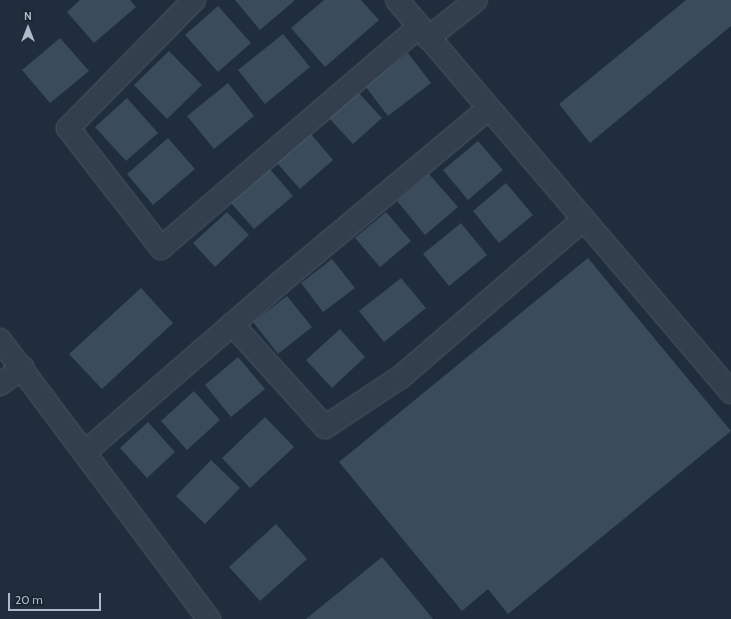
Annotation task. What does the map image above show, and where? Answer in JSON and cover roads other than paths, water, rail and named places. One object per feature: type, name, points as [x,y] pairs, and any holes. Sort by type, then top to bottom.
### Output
[{"type":"street","points":[[194,0],[68,128],[161,248],[423,33],[476,0]]},
{"type":"street","points":[[398,0],[423,33],[731,392]]},
{"type":"street","points":[[85,452],[232,324],[488,109]]},
{"type":"street","points":[[232,324],[325,427],[402,376],[583,220]]},
{"type":"street","points":[[0,340],[23,368],[208,619]]},
{"type":"street","points":[[0,384],[23,368]]}]
